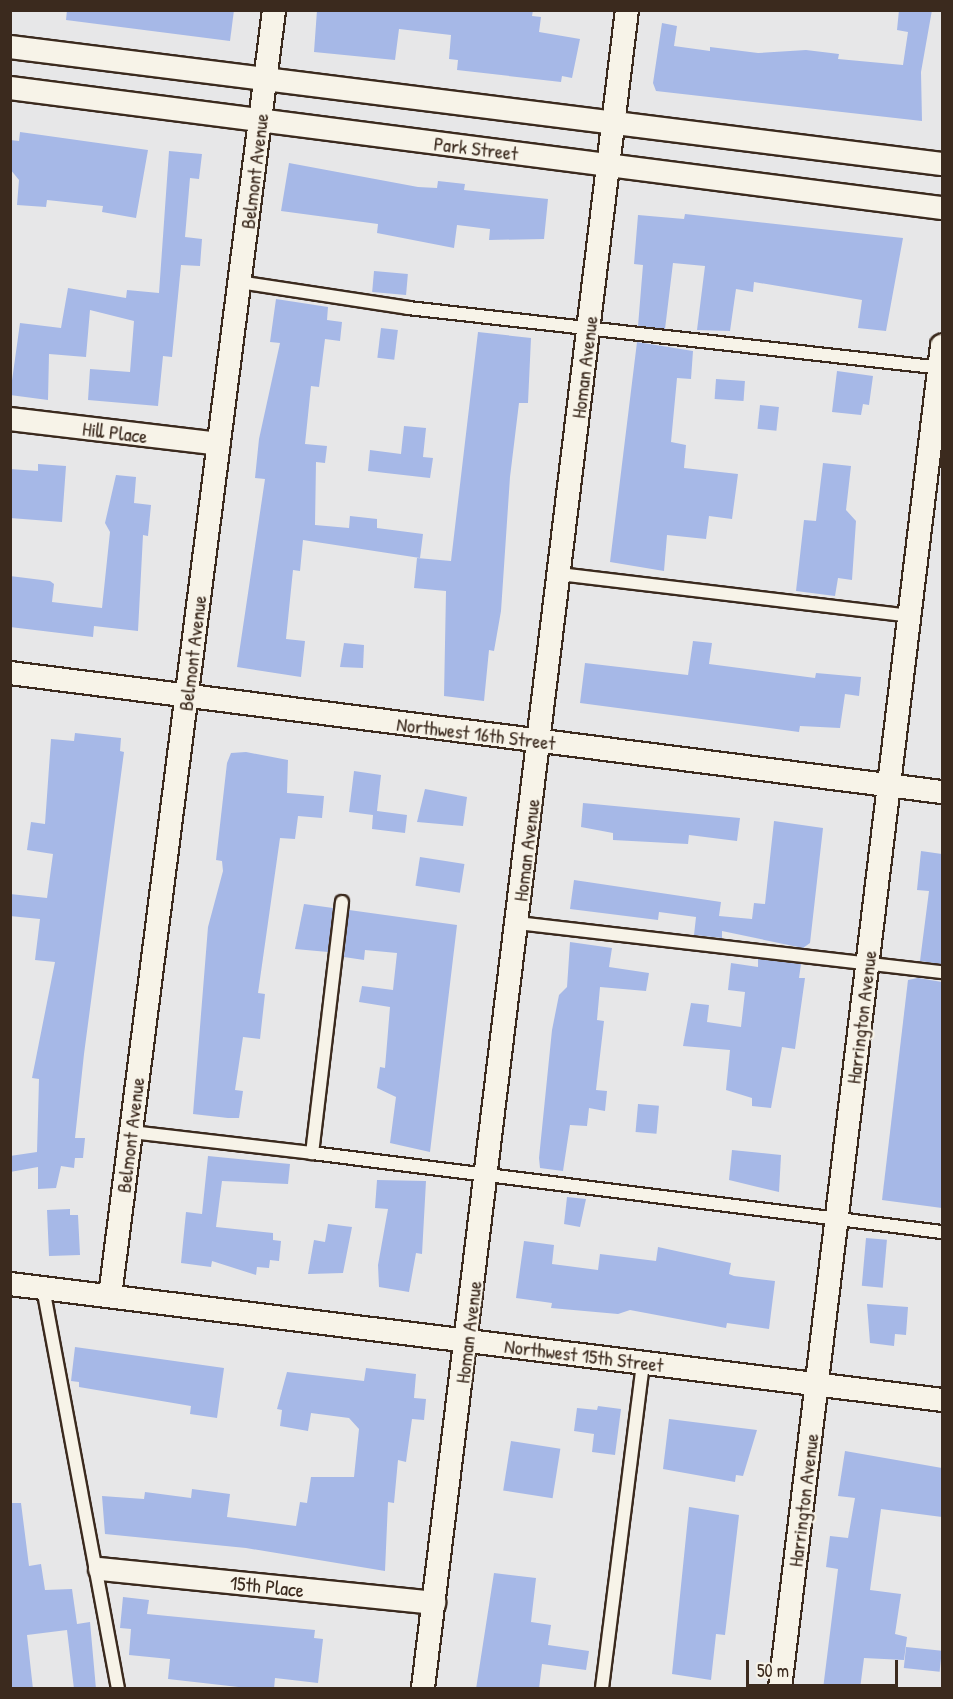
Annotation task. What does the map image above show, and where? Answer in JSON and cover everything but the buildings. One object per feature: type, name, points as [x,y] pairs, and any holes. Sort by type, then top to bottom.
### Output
[{"type":"street","name":"Belmont Avenue","points":[[110,1296],[274,10]]},
{"type":"street","name":"Homan Avenue","points":[[423,1689],[627,10]]},
{"type":"street","points":[[10,47],[942,164]]},
{"type":"street","name":"Park Street","points":[[10,88],[942,208]]},
{"type":"street","name":"Harrington Avenue","points":[[780,1689],[942,360]]},
{"type":"street","name":"Hill Place","points":[[10,419],[219,444]]},
{"type":"street","name":"Northwest 16th Street","points":[[10,673],[942,792]]},
{"type":"street","name":"Northwest 15th Street","points":[[10,1284],[942,1400]]},
{"type":"street","name":"15th Place","points":[[100,1569],[434,1603]]},
{"type":"lane","points":[[239,282],[408,308],[942,360]]},
{"type":"lane","points":[[559,574],[910,616]]},
{"type":"lane","points":[[312,1153],[342,902]]},
{"type":"lane","points":[[517,923],[942,972]]},
{"type":"lane","points":[[130,1132],[487,1174],[942,1232]]},
{"type":"lane","points":[[43,1288],[100,1569],[118,1689]]},
{"type":"lane","points":[[602,1689],[643,1363]]}]
